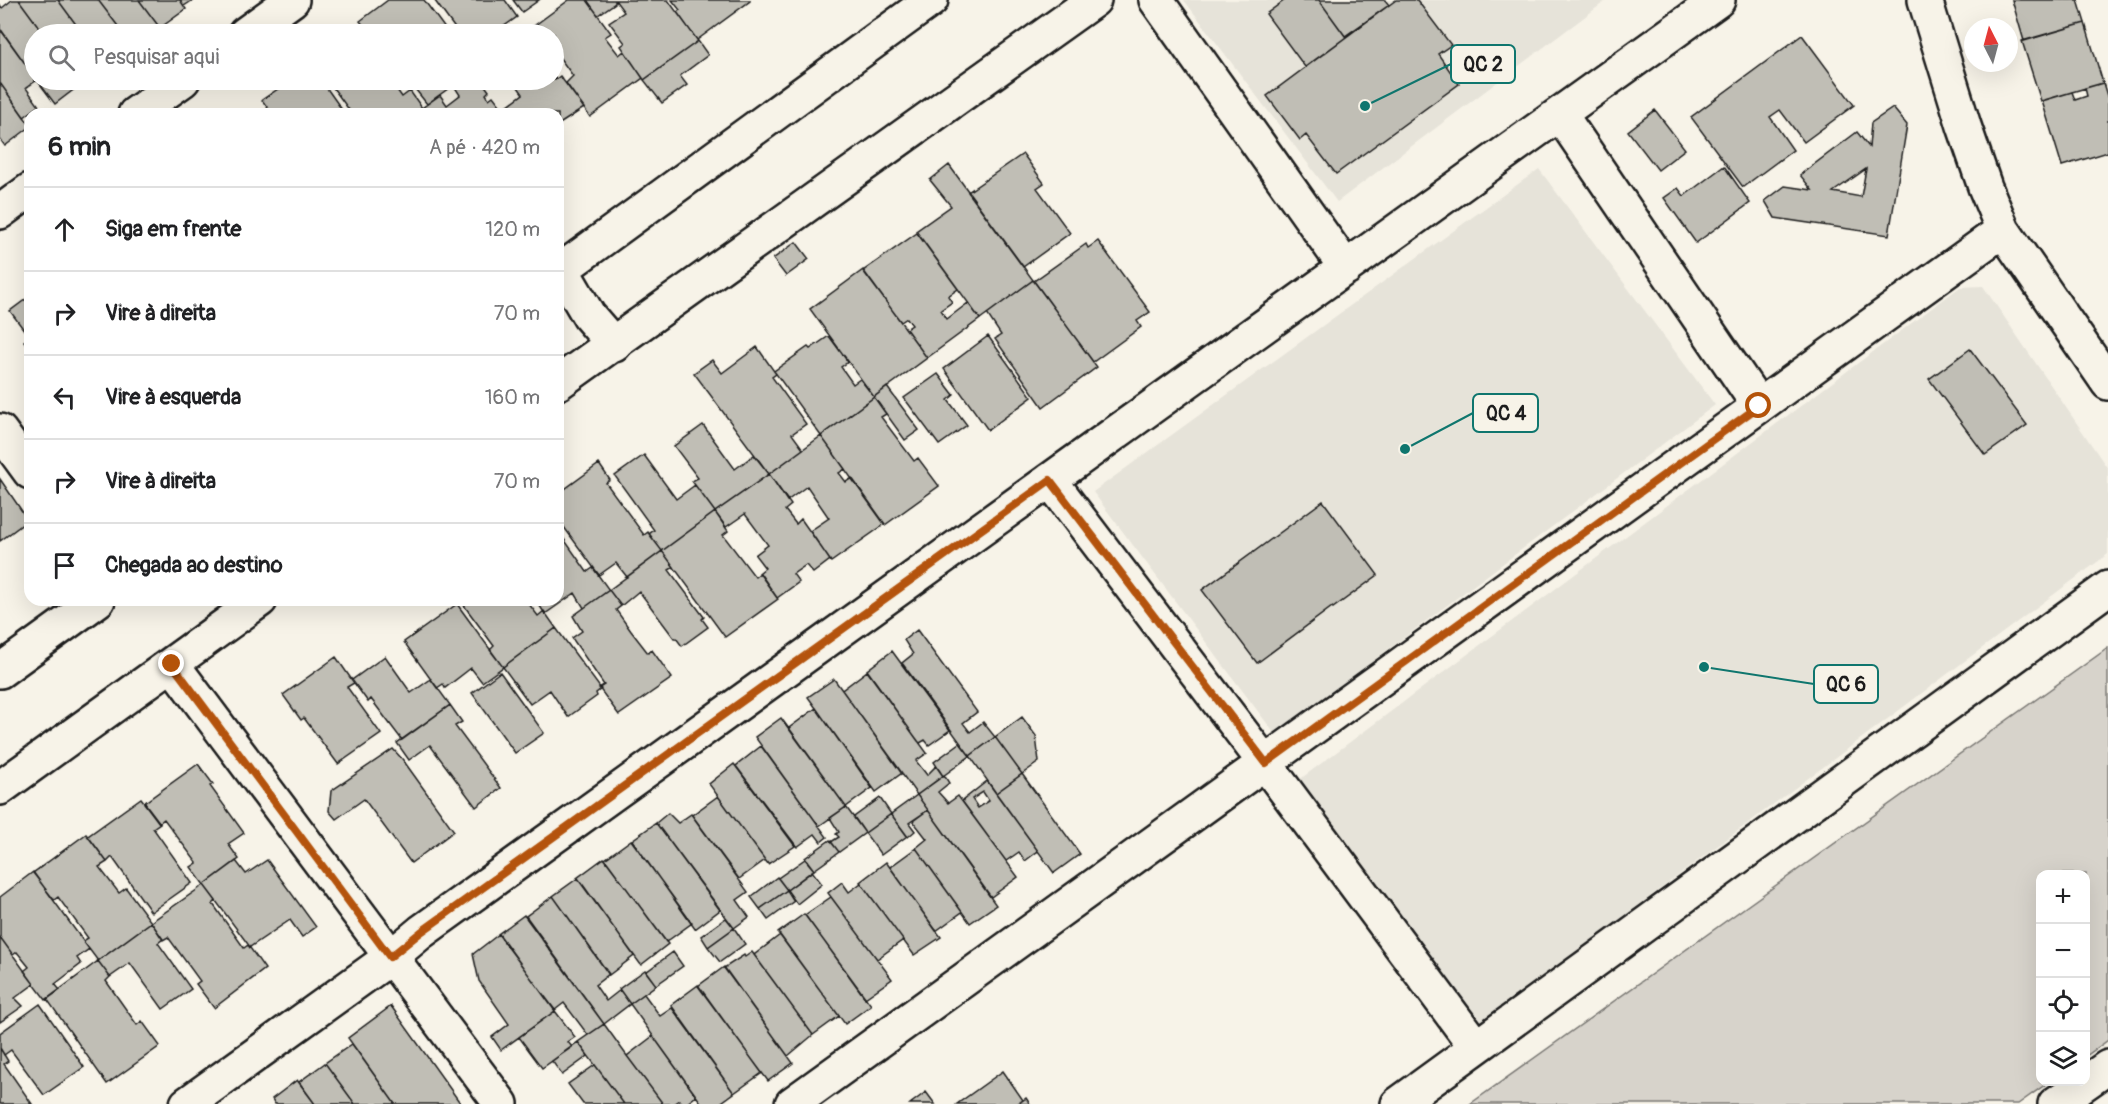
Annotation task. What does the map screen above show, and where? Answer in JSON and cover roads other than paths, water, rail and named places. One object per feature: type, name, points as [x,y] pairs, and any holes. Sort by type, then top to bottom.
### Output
[{"type":"street","points":[[259,24],[292,0]]},
{"type":"street","points":[[564,268],[931,0]]},
{"type":"street","points":[[564,379],[1094,0]]},
{"type":"street","points":[[1156,0],[1346,268]]},
{"type":"street","points":[[187,1104],[421,932],[1718,0]]},
{"type":"street","points":[[1925,0],[1964,126],[2003,230],[2108,383]]},
{"type":"street","points":[[143,108],[169,90]]},
{"type":"street","points":[[1560,114],[1759,406]]},
{"type":"street","points":[[0,212],[24,194]]},
{"type":"street","points":[[792,1104],[2003,230]]},
{"type":"street","points":[[564,277],[589,316],[614,345]]},
{"type":"street","points":[[0,431],[24,464]]},
{"type":"street","points":[[1050,480],[1266,763],[1476,1047]]},
{"type":"street","points":[[1398,1104],[2108,588]]},
{"type":"street","points":[[0,671],[90,606]]},
{"type":"street","points":[[0,788],[252,606]]},
{"type":"street","points":[[172,664],[501,1104]]},
{"type":"street","points":[[2055,1104],[2108,1067]]},
{"type":"place","name":"QC 2","points":[[1365,106]]},
{"type":"place","name":"QC 4","points":[[1405,449]]},
{"type":"place","name":"QC 6","points":[[1704,667]]}]
